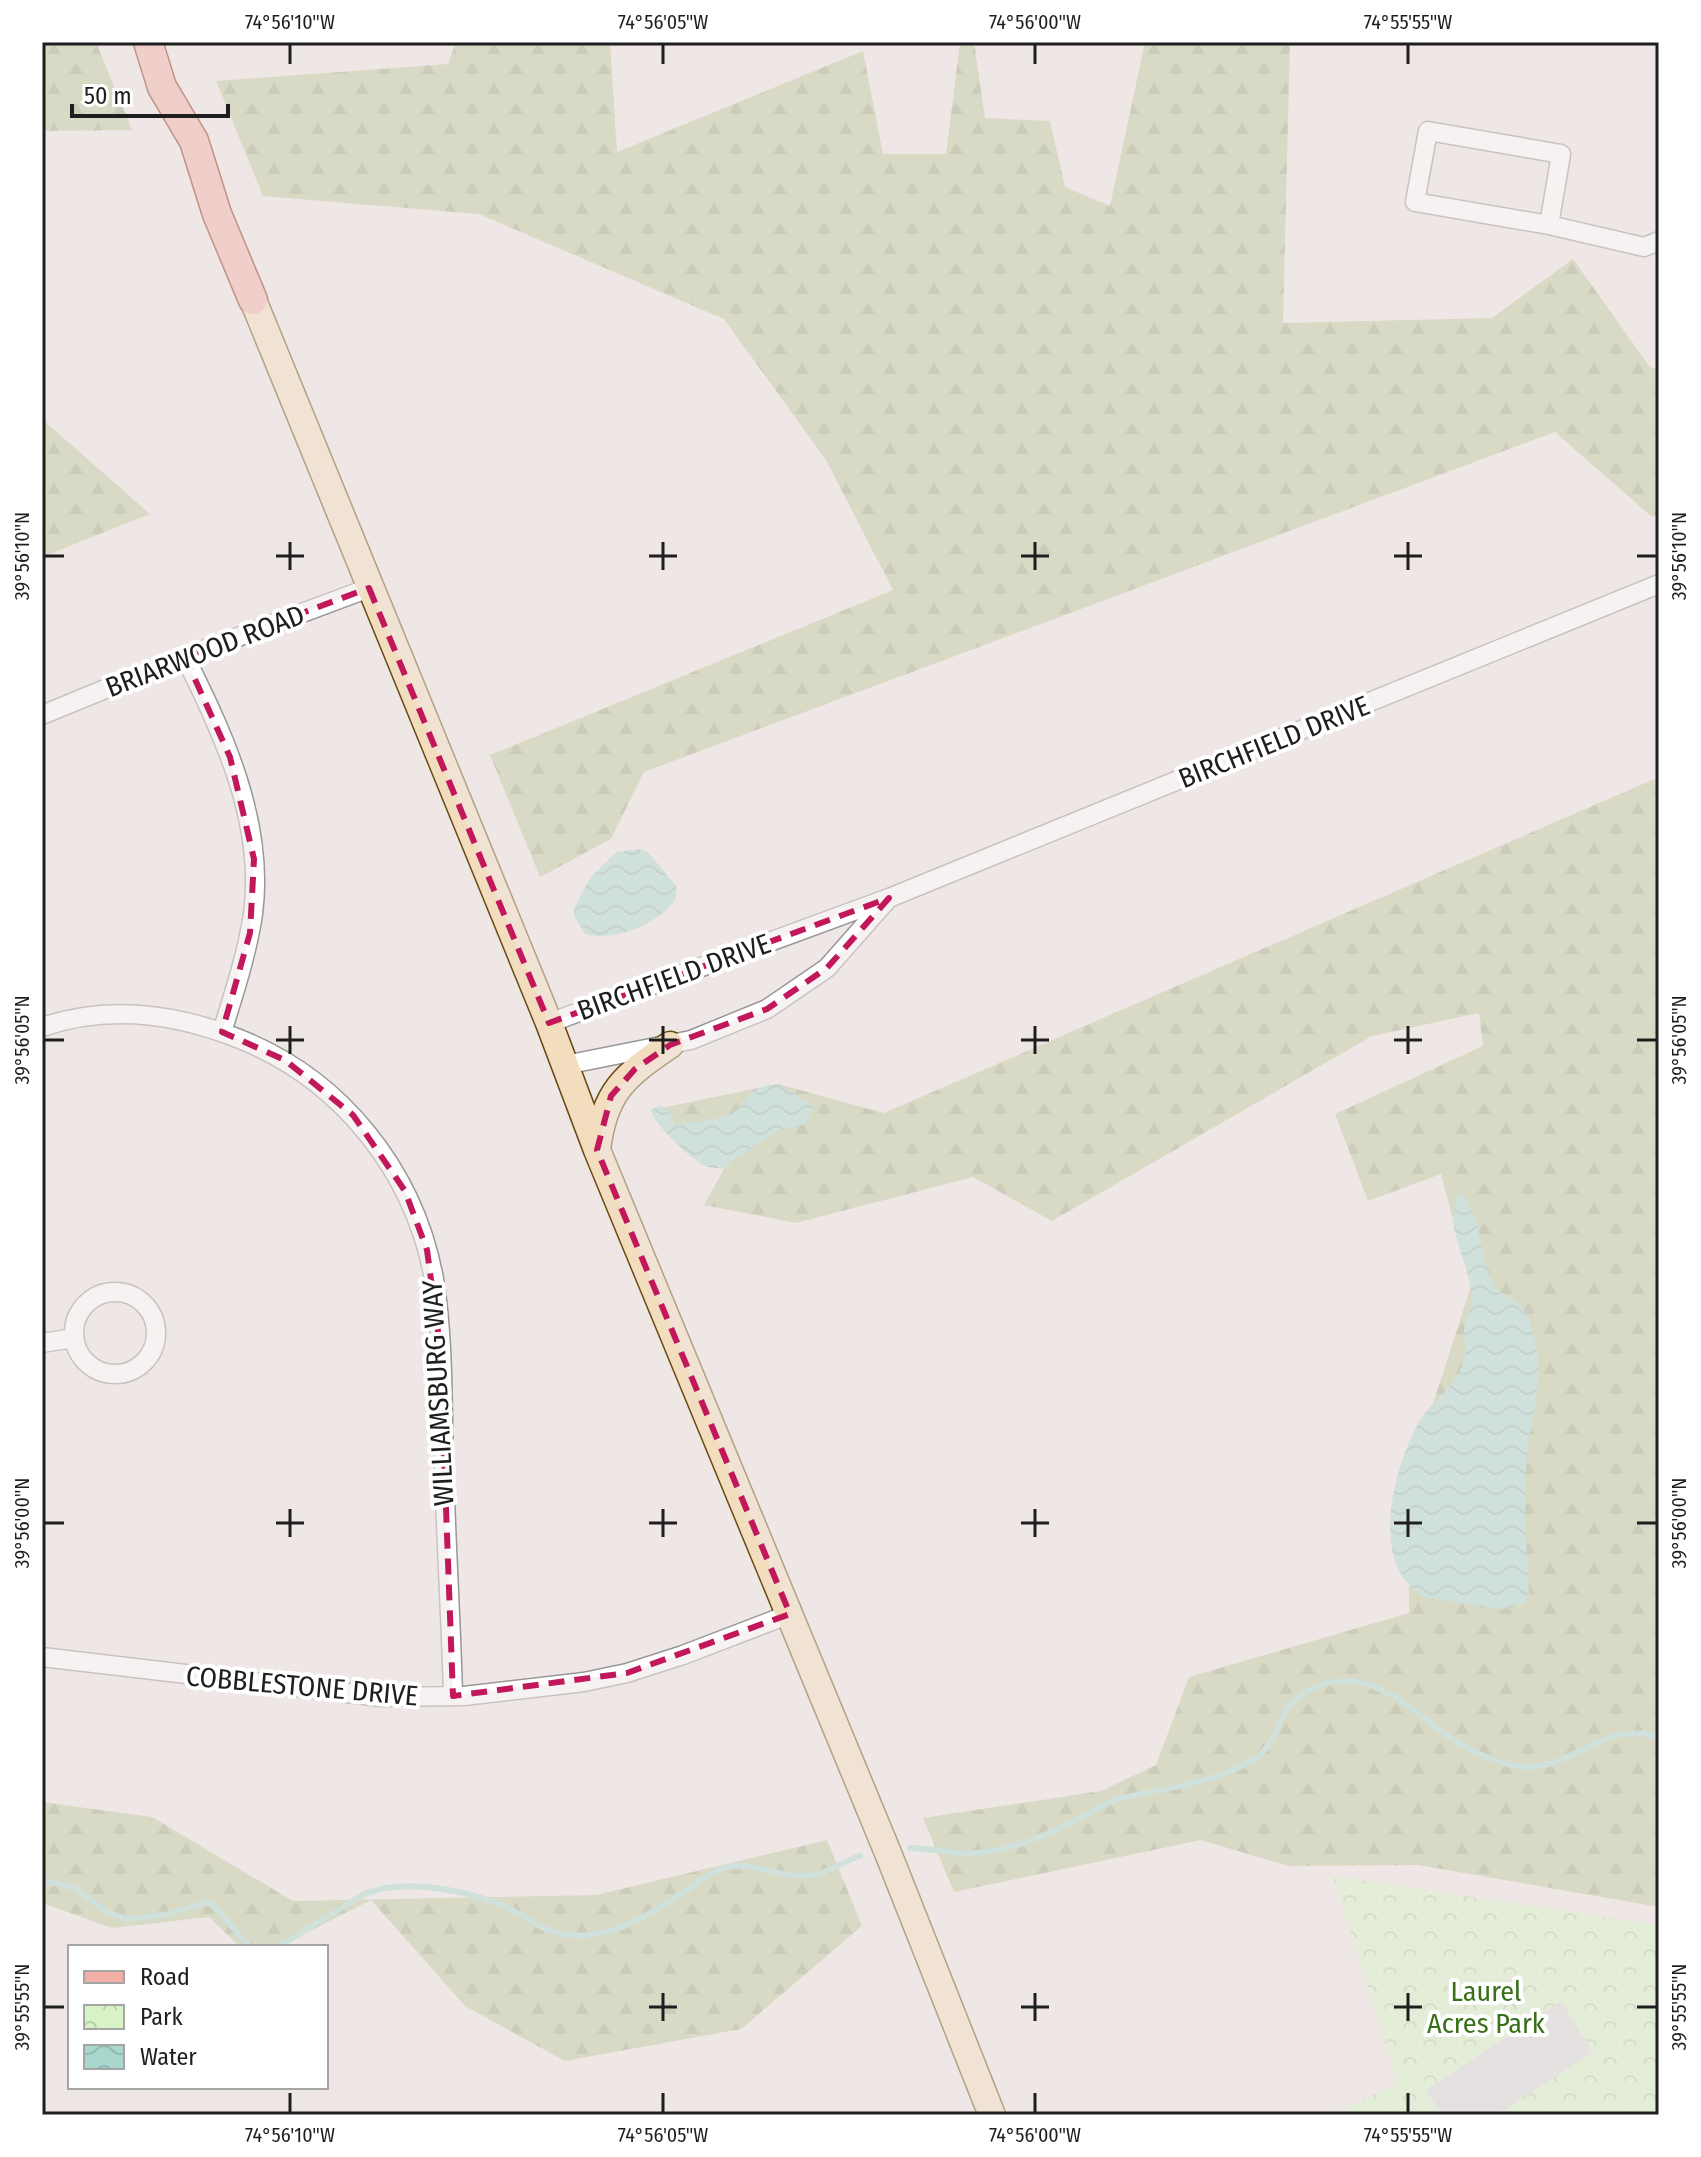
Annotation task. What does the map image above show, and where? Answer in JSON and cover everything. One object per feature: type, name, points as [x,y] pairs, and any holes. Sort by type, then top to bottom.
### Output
[{"type":"main road","points":[[148,42],[162,87],[194,141],[217,214],[992,2115]]},
{"type":"main road","points":[[597,1150],[600,1124],[611,1096],[635,1069],[670,1045]]},
{"type":"street","points":[[1549,225],[1561,154],[1428,131],[1415,202],[1549,225],[1644,247],[1659,241]]},
{"type":"street","name":"BIRCHFIELD DRIVE","points":[[549,1023],[889,898],[1659,584]]},
{"type":"street","name":"BRIARWOOD ROAD","points":[[42,715],[369,588]]},
{"type":"street","points":[[185,657],[206,699],[234,769],[246,806],[254,859],[254,909],[250,933],[222,1032]]},
{"type":"street","name":"BIRCHFIELD DRIVE","points":[[565,1065],[670,1045],[702,1036],[767,1009],[827,968],[889,898]]},
{"type":"street","name":"WILLIAMSBURG WAY","points":[[42,1027],[78,1016],[107,1013],[162,1018],[222,1032],[285,1060],[309,1076],[353,1115],[390,1164],[418,1220],[434,1282],[440,1346],[453,1696]]},
{"type":"street","points":[[102,1295],[129,1295],[150,1312],[155,1325],[156,1338],[145,1362],[121,1374],[108,1374],[85,1362],[74,1338],[80,1311],[102,1295]]},
{"type":"street","points":[[42,1343],[74,1338]]},
{"type":"street","name":"COBBLESTONE DRIVE","points":[[42,1657],[381,1697],[453,1696],[539,1688],[627,1673],[790,1614]]},
{"type":"highlighted area","points":[[369,588],[549,1023],[889,898],[827,968],[767,1009],[670,1045],[635,1069],[611,1096],[597,1150],[790,1614],[627,1673],[453,1696],[440,1346],[427,1250],[405,1191],[353,1115],[285,1060],[222,1032],[250,933],[254,859],[230,757],[185,657]]},
{"type":"green space","points":[[42,42],[96,42],[132,130],[42,131]]},
{"type":"green space","points":[[456,42],[610,42],[617,152],[863,51],[883,154],[946,154],[960,42],[974,42],[985,118],[1050,121],[1065,187],[1110,206],[1145,42],[1290,42],[1283,323],[1492,318],[1573,259],[1650,367],[1659,369],[1659,517],[1651,516],[1555,432],[644,772],[611,839],[540,877],[490,755],[893,590],[826,460],[724,319],[479,214],[263,196],[216,81],[448,64]]},
{"type":"green space","points":[[42,419],[150,514],[42,557]]},
{"type":"green space","points":[[1659,777],[1659,1907],[1418,1865],[1288,1866],[1201,1840],[954,1892],[923,1818],[1101,1791],[1156,1765],[1189,1677],[1409,1613],[1408,1482],[1471,1286],[1441,1174],[1368,1201],[1335,1114],[1483,1046],[1479,1013],[1372,1036],[1052,1221],[973,1177],[796,1223],[704,1205],[724,1169],[651,1110],[778,1084],[884,1113]]},
{"type":"green space","points":[[42,1802],[152,1817],[293,1901],[596,1895],[827,1840],[862,1926],[741,2029],[565,2061],[465,2006],[371,1900],[282,1945],[238,1945],[209,1917],[112,1928],[42,1903]]},
{"type":"green space","name":"Laurel Acres Park","points":[[1333,1876],[1659,1925],[1659,2115],[1331,2115],[1397,2082]]},
{"type":"shaded area","points":[[1561,2001],[1593,2052],[1497,2115],[1442,2115],[1426,2090]]},
{"type":"water","points":[[640,849],[648,852],[676,886],[676,899],[659,916],[635,929],[609,935],[585,934],[574,916],[574,908],[590,878],[616,852]]},
{"type":"water","points":[[778,1084],[815,1108],[805,1124],[776,1132],[725,1169],[705,1166],[691,1156],[666,1132],[651,1110],[660,1106],[666,1108],[676,1125],[714,1119],[734,1111],[759,1088]]},
{"type":"water","points":[[1461,1192],[1477,1223],[1491,1279],[1497,1288],[1524,1309],[1538,1365],[1525,1484],[1529,1592],[1525,1603],[1507,1609],[1424,1597],[1407,1582],[1396,1563],[1391,1540],[1394,1491],[1409,1443],[1424,1415],[1458,1374],[1465,1353],[1464,1329],[1472,1300],[1453,1221],[1456,1198]]},
{"type":"waterway","points":[[910,1848],[968,1853],[1018,1845],[1072,1823],[1112,1801],[1222,1775],[1261,1754],[1287,1709],[1299,1696],[1334,1682],[1351,1681],[1381,1690],[1466,1748],[1516,1766],[1535,1767],[1553,1763],[1621,1734],[1639,1733],[1659,1738]]},
{"type":"waterway","points":[[281,1945],[364,1894],[381,1889],[419,1887],[459,1892],[496,1903],[549,1930],[578,1936],[627,1925],[710,1874],[727,1867],[745,1866],[795,1876],[812,1875],[860,1856]]},
{"type":"waterway","points":[[42,1880],[75,1888],[107,1912],[125,1919],[165,1915],[204,1903],[212,1904],[248,1945]]}]
